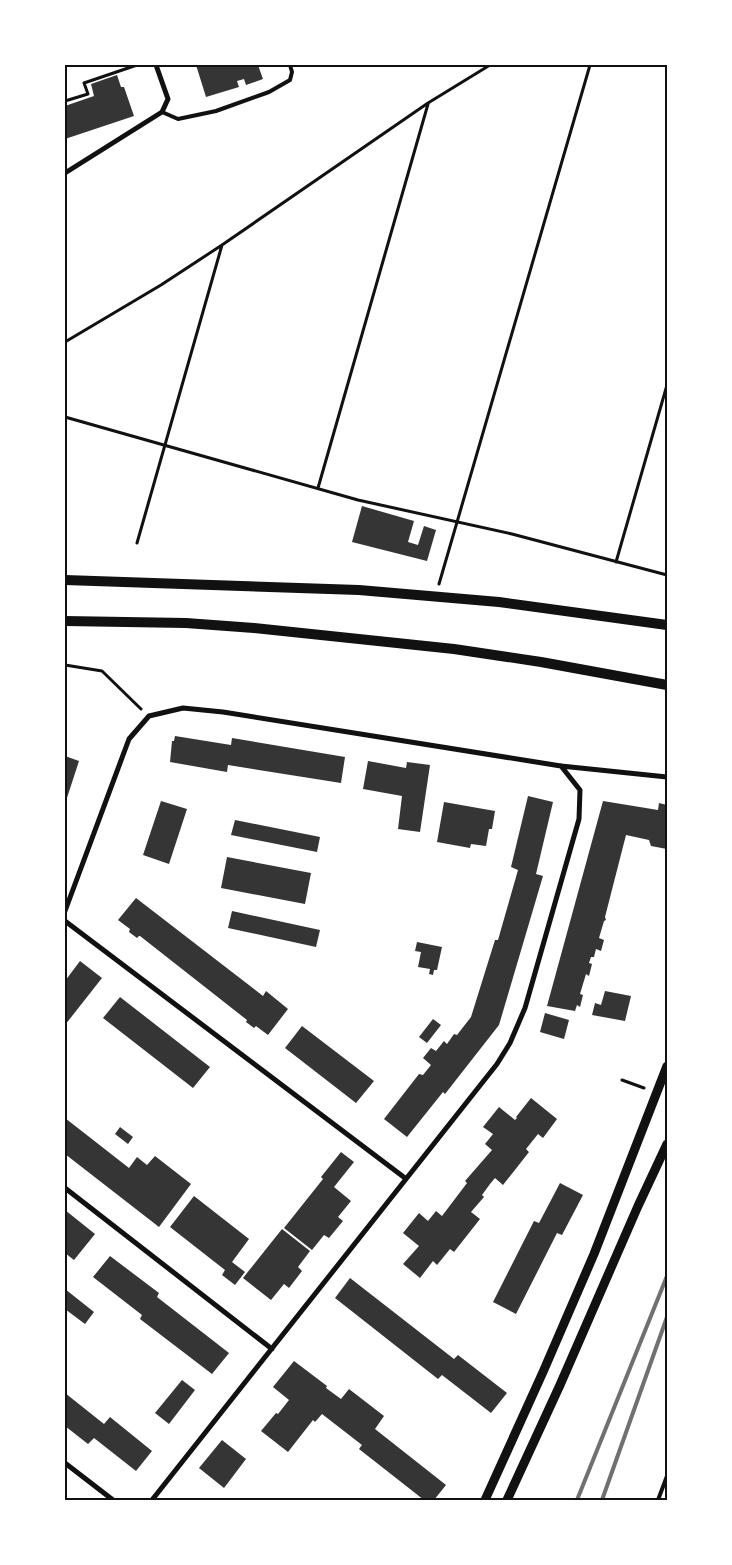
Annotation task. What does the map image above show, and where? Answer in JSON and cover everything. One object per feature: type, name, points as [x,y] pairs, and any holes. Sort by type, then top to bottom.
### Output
[{"type":"main road","points":[[65,580],[359,590],[499,602],[667,624]]},
{"type":"main road","points":[[65,621],[186,623],[454,649],[541,662],[667,685]]},
{"type":"street","points":[[65,173],[162,112],[168,98],[156,65]]},
{"type":"street","points":[[65,911],[129,739],[149,716],[183,708],[561,766],[667,778]]},
{"type":"street","points":[[152,1500],[497,1064],[510,1044],[525,1008],[579,819],[580,790],[561,766]]},
{"type":"street","points":[[65,921],[405,1178]]},
{"type":"street","points":[[485,1500],[594,1254],[667,1066]]},
{"type":"street","points":[[507,1500],[667,1144]]},
{"type":"street","points":[[65,1188],[272,1349]]},
{"type":"street","points":[[65,1462],[113,1500]]},
{"type":"lane","points":[[162,112],[178,119],[216,111],[270,92],[290,80],[292,72],[290,65]]},
{"type":"lane","points":[[658,1500],[667,1476]]},
{"type":"path","points":[[65,101],[88,94],[84,83],[137,65]]},
{"type":"path","points":[[65,342],[222,245],[428,103],[490,65]]},
{"type":"path","points":[[436,597],[590,65]]},
{"type":"path","points":[[318,488],[428,103]]},
{"type":"path","points":[[136,542],[222,245]]},
{"type":"path","points":[[616,562],[667,385]]},
{"type":"path","points":[[65,417],[358,500],[458,521],[667,575]]},
{"type":"path","points":[[65,665],[102,671],[149,716]]},
{"type":"path","points":[[622,1080],[656,1093]]},
{"type":"building","points":[[196,65],[258,65],[263,79],[246,85],[244,79],[237,81],[239,87],[206,97]]},
{"type":"building","points":[[117,75],[121,87],[124,87],[134,116],[65,139],[65,106],[94,96],[91,84]]},
{"type":"building","points":[[362,506],[414,521],[408,542],[418,545],[424,526],[436,530],[427,561],[352,542]]},
{"type":"building","points":[[175,736],[231,745],[232,738],[345,757],[341,783],[228,765],[227,772],[170,762],[172,741],[174,741]]},
{"type":"building","points":[[65,756],[79,761],[65,804]]},
{"type":"building","points":[[368,761],[406,768],[407,762],[430,765],[420,832],[398,829],[402,796],[363,789]]},
{"type":"building","points":[[528,796],[553,802],[536,874],[543,876],[499,1025],[445,1094],[443,1092],[407,1137],[384,1119],[419,1074],[423,1075],[431,1065],[423,1058],[431,1048],[436,1051],[444,1041],[447,1044],[471,1017],[495,940],[498,940],[518,870],[511,867]]},
{"type":"building","points":[[161,801],[187,809],[169,864],[143,855]]},
{"type":"building","points":[[603,801],[658,810],[659,803],[667,805],[667,849],[651,846],[649,840],[626,835],[605,917],[606,920],[604,921],[599,938],[604,940],[601,951],[596,949],[594,957],[591,957],[589,963],[592,964],[589,976],[586,974],[580,994],[583,995],[580,1007],[577,1005],[575,1011],[547,1006]]},
{"type":"building","points":[[444,802],[495,811],[492,829],[489,829],[486,846],[471,844],[470,848],[437,842]]},
{"type":"building","points":[[235,820],[320,837],[317,852],[231,835]]},
{"type":"building","points":[[227,857],[311,873],[305,904],[221,888]]},
{"type":"building","points":[[136,898],[263,996],[266,991],[288,1009],[268,1035],[256,1026],[254,1028],[246,1022],[247,1020],[140,936],[137,938],[129,932],[130,929],[118,920]]},
{"type":"building","points":[[232,911],[320,930],[316,947],[228,928]]},
{"type":"building","points":[[417,942],[442,947],[437,970],[434,970],[433,975],[429,974],[430,969],[418,967],[421,952],[415,951]]},
{"type":"building","points":[[80,961],[102,978],[65,1025],[65,981]]},
{"type":"building","points":[[605,991],[631,996],[625,1021],[592,1015],[595,1003],[601,1005]]},
{"type":"building","points":[[120,997],[210,1067],[193,1088],[103,1018]]},
{"type":"building","points":[[545,1013],[569,1020],[564,1039],[540,1032]]},
{"type":"building","points":[[433,1019],[441,1025],[427,1043],[419,1037]]},
{"type":"building","points":[[302,1026],[374,1081],[356,1103],[285,1048]]},
{"type":"building","points":[[531,1098],[557,1119],[543,1138],[538,1134],[526,1149],[529,1152],[503,1185],[495,1178],[490,1184],[482,1195],[484,1197],[471,1212],[480,1219],[454,1252],[450,1249],[437,1265],[433,1261],[420,1278],[403,1264],[419,1246],[403,1233],[419,1213],[428,1221],[436,1211],[442,1216],[467,1183],[465,1181],[492,1150],[485,1144],[493,1134],[483,1127],[499,1107],[515,1120]]},
{"type":"building","points":[[65,1118],[129,1168],[137,1157],[147,1165],[155,1156],[191,1184],[159,1227],[65,1154]]},
{"type":"building","points":[[120,1127],[133,1137],[128,1144],[115,1134]]},
{"type":"building","points":[[341,1152],[354,1162],[334,1187],[351,1201],[338,1217],[343,1221],[329,1238],[324,1235],[312,1250],[284,1228],[323,1179],[321,1177]]},
{"type":"building","points":[[560,1183],[583,1195],[562,1235],[557,1233],[516,1314],[493,1302],[534,1221],[539,1223]]},
{"type":"building","points":[[194,1196],[249,1239],[232,1262],[245,1272],[235,1285],[222,1275],[225,1270],[170,1227]]},
{"type":"building","points":[[65,1210],[95,1234],[74,1260],[65,1253]]},
{"type":"building","points":[[282,1229],[310,1251],[298,1267],[302,1271],[289,1288],[284,1284],[271,1300],[243,1278]]},
{"type":"building","points":[[110,1256],[159,1293],[157,1297],[229,1353],[212,1374],[140,1319],[142,1315],[93,1277]]},
{"type":"building","points":[[350,1278],[454,1359],[458,1355],[507,1393],[491,1413],[442,1375],[438,1379],[335,1298]]},
{"type":"building","points":[[65,1289],[94,1312],[85,1324],[65,1309]]},
{"type":"building","points":[[294,1361],[341,1399],[349,1389],[384,1416],[375,1429],[446,1485],[434,1500],[424,1500],[359,1449],[362,1445],[322,1414],[315,1422],[313,1420],[288,1452],[261,1431],[289,1400],[273,1387]]},
{"type":"building","points":[[182,1380],[195,1390],[169,1424],[155,1413]]},
{"type":"building","points":[[65,1393],[104,1424],[110,1417],[152,1451],[136,1471],[94,1438],[88,1444],[65,1426]]},
{"type":"building","points":[[222,1440],[246,1459],[224,1488],[199,1468]]},
{"type":"railway","points":[[577,1500],[667,1276]]},
{"type":"railway","points":[[602,1500],[667,1317]]}]
